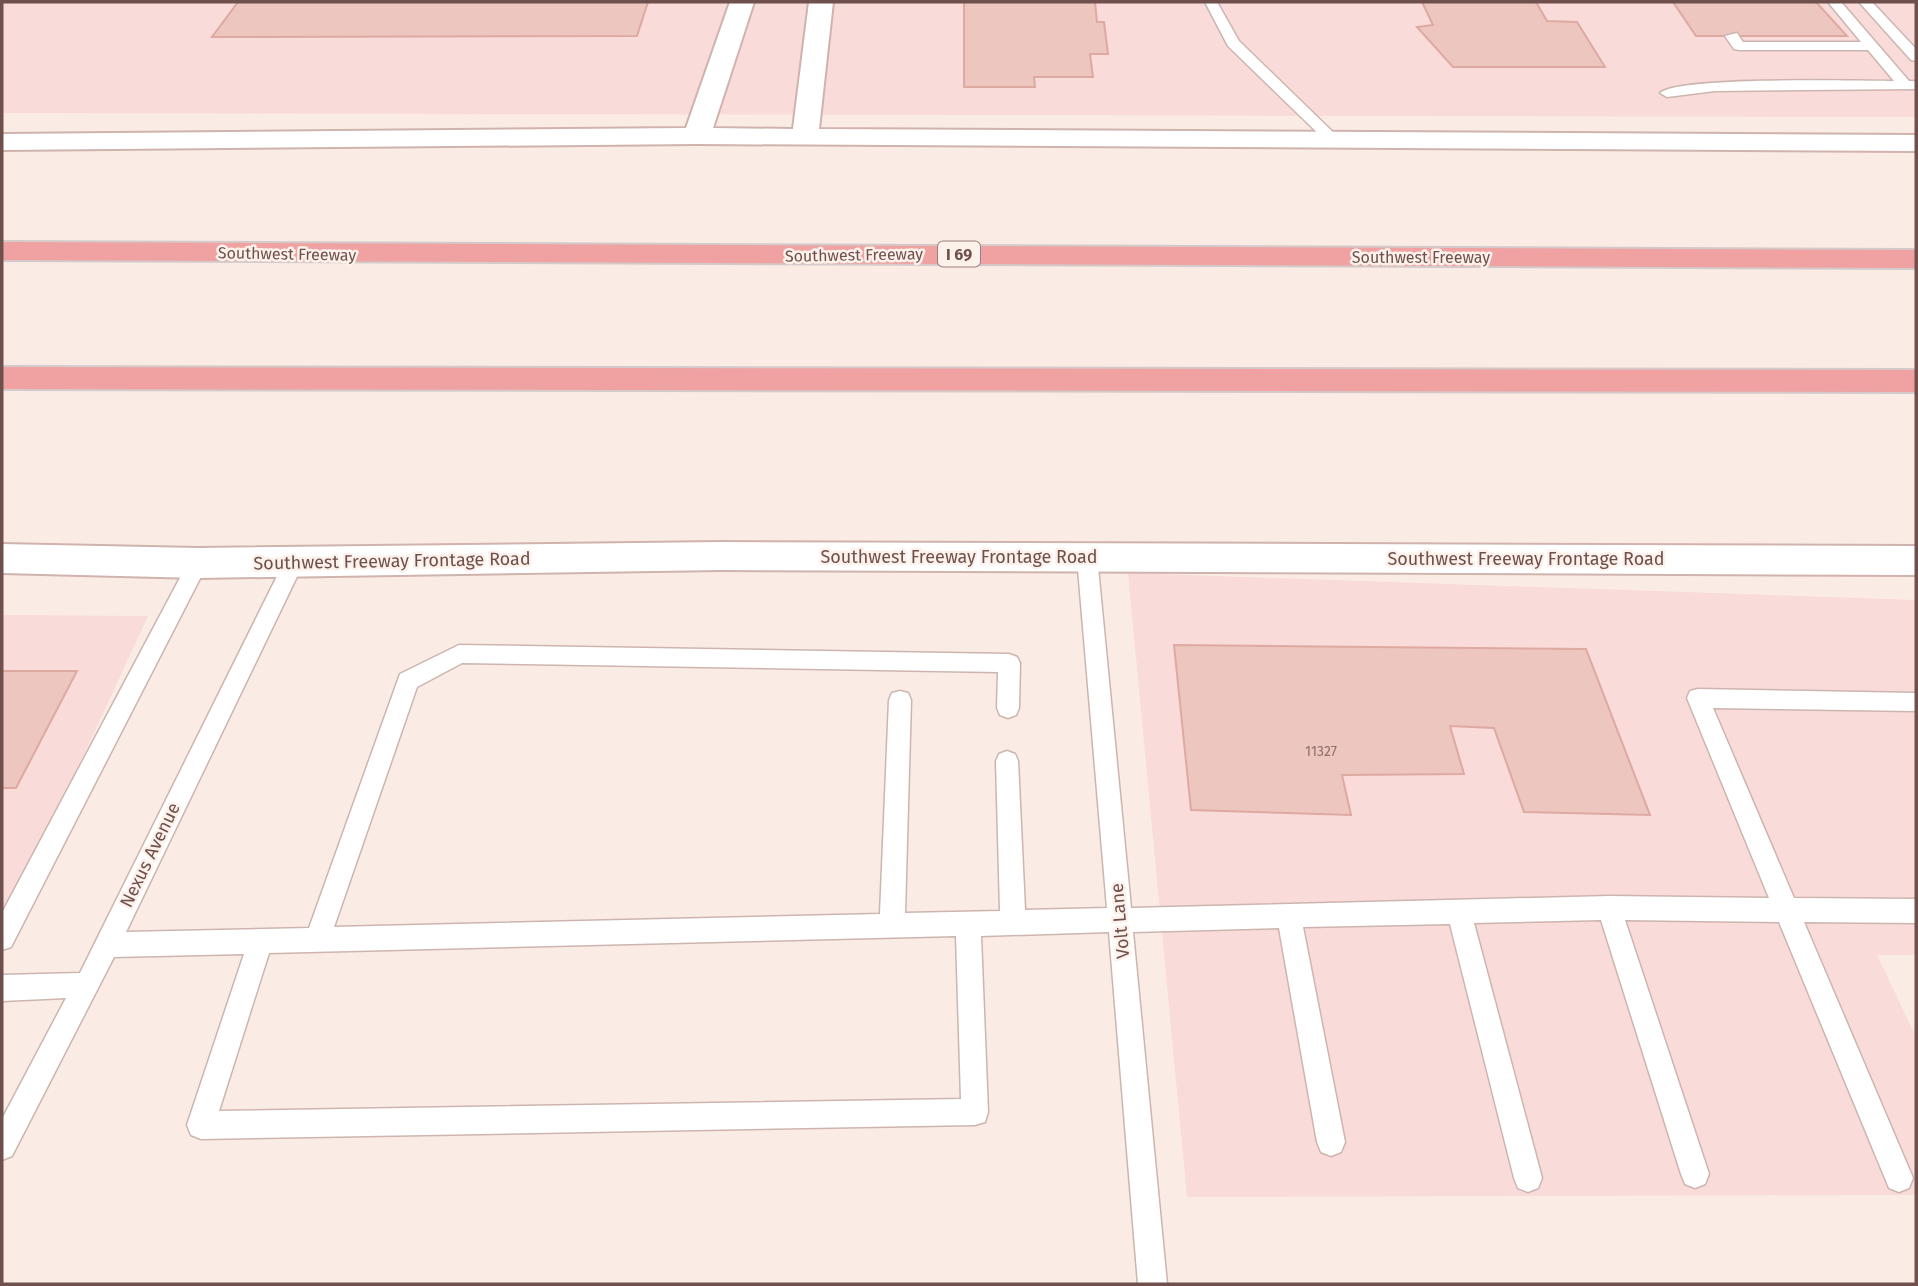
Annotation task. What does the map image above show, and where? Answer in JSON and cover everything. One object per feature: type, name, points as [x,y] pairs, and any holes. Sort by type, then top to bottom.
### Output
[{"type":"highway","name":"Southwest Freeway","points":[[2,251],[607,258],[926,254],[1916,259]]},
{"type":"highway","points":[[2,377],[1916,381]]},
{"type":"main road","points":[[697,136],[743,2]]},
{"type":"main road","points":[[805,138],[821,2]]},
{"type":"main road","points":[[2,142],[697,136],[1916,144]]},
{"type":"main road","name":"Southwest Freeway Frontage Road","points":[[2,559],[198,563],[721,556],[1916,561]]},
{"type":"lane","points":[[1211,2],[1233,43],[1334,141]]},
{"type":"lane","points":[[1834,2],[1871,46],[1911,85]]},
{"type":"lane","points":[[1865,2],[1916,57]]},
{"type":"lane","points":[[1732,36],[1739,46],[1759,41],[1809,41],[1871,46]]},
{"type":"lane","points":[[1667,93],[1715,87],[1911,85]]},
{"type":"lane","name":"Volt Lane","points":[[1087,557],[1153,1284]]},
{"type":"lane","name":"Nexus Avenue","points":[[2,1146],[88,985],[293,562]]},
{"type":"lane","points":[[2,938],[198,563]]},
{"type":"lane","points":[[317,940],[408,681],[459,654],[1009,663],[1008,708]]},
{"type":"lane","points":[[1899,1178],[1698,698],[1916,702]]},
{"type":"lane","points":[[892,926],[900,700]]},
{"type":"lane","points":[[1007,761],[1013,923]]},
{"type":"lane","points":[[106,945],[1459,914],[1609,908],[1916,911]]},
{"type":"lane","points":[[1609,908],[1695,1174]]},
{"type":"lane","points":[[1459,914],[1528,1178]]},
{"type":"lane","points":[[1289,918],[1331,1142]]},
{"type":"lane","points":[[260,942],[201,1125],[975,1112],[968,924]]},
{"type":"lane","points":[[2,988],[88,985]]},
{"type":"shaded area","points":[[2,2],[1916,2],[1916,117],[2,113]]},
{"type":"shaded area","points":[[1128,573],[1916,600],[1916,955],[1877,955],[1916,1037],[1916,1195],[1187,1197]]},
{"type":"shaded area","points":[[2,615],[148,616],[2,932]]},
{"type":"building","points":[[238,2],[648,2],[637,36],[212,37]]},
{"type":"building","points":[[964,2],[1095,2],[1097,22],[1104,22],[1108,54],[1090,54],[1093,77],[1034,77],[1035,87],[964,87]]},
{"type":"building","points":[[1422,2],[1536,2],[1547,21],[1577,22],[1605,67],[1453,67],[1417,27],[1433,25]]},
{"type":"building","points":[[1673,2],[1816,2],[1847,36],[1696,36]]},
{"type":"building","points":[[1174,645],[1586,649],[1650,815],[1524,812],[1494,728],[1450,726],[1464,774],[1342,775],[1351,815],[1191,810]]},
{"type":"building","points":[[2,671],[77,671],[16,788],[2,788]]}]
